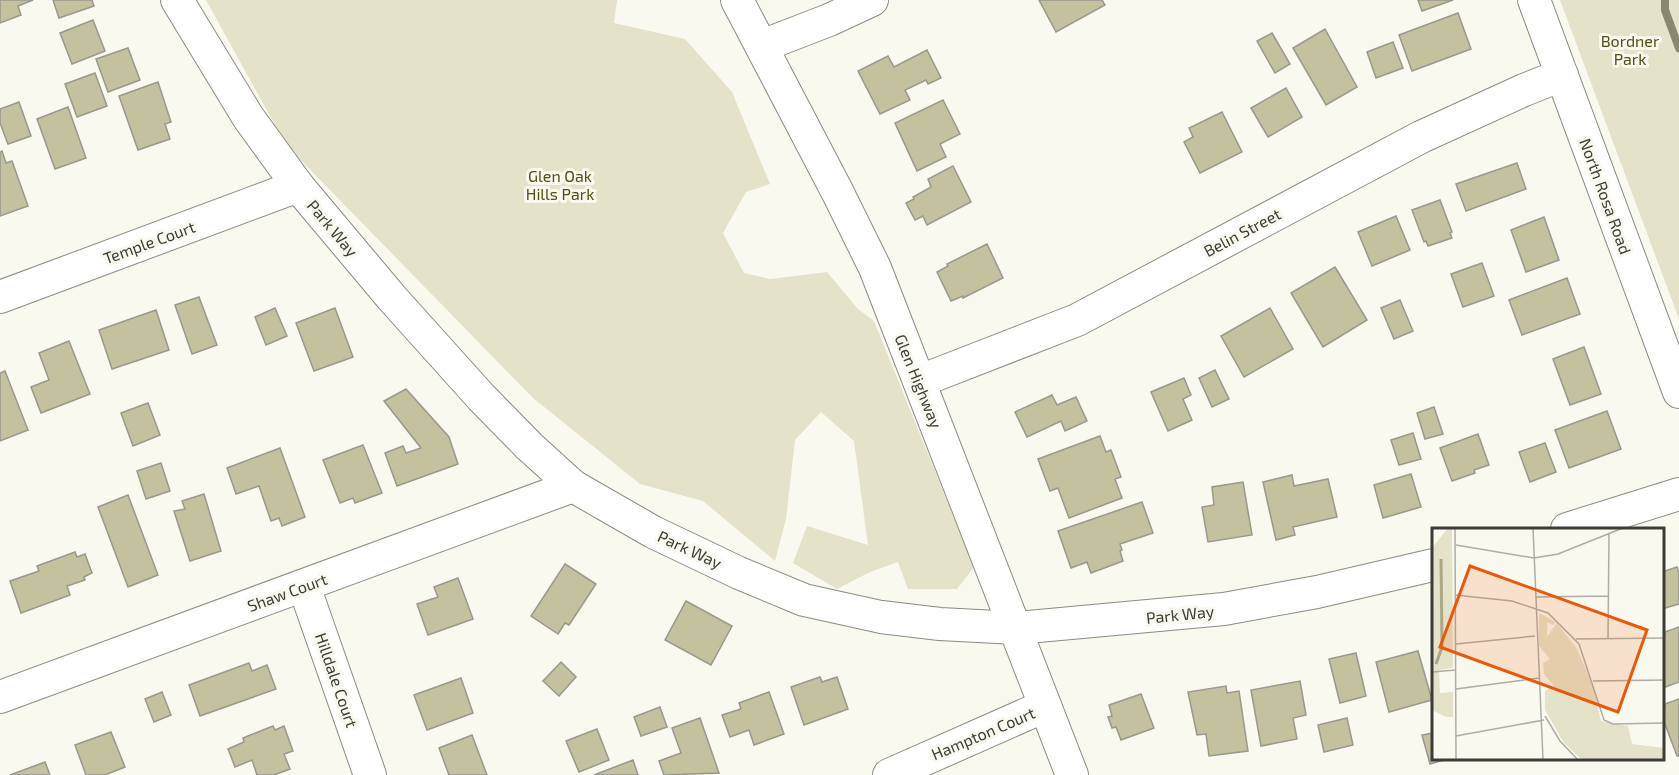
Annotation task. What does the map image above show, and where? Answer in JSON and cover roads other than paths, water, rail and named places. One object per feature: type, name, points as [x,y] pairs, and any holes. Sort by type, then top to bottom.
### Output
[{"type":"street","name":"Park Way","points":[[177,0],[248,117],[298,186],[480,398],[573,486],[653,532],[739,573],[804,600],[881,617],[940,624],[1016,628],[1224,609],[1317,592],[1432,565]]},
{"type":"street","name":"Glen Highway","points":[[737,0],[875,268],[1072,775]]},
{"type":"street","points":[[762,46],[829,21],[872,0]]},
{"type":"street","name":"North Rosa Road","points":[[1534,0],[1679,392]]},
{"type":"street","name":"Belin Street","points":[[920,381],[1077,320],[1421,137],[1562,75]]},
{"type":"street","name":"Temple Court","points":[[0,297],[298,186]]},
{"type":"street","name":"Shaw Court","points":[[0,697],[573,486]]},
{"type":"street","points":[[1570,528],[1679,494]]},
{"type":"street","name":"Hilldale Court","points":[[304,586],[370,775]]},
{"type":"street","name":"Hampton Court","points":[[889,775],[1045,706]]},
{"type":"waterway","points":[[1665,0],[1665,10],[1679,48]]},
{"type":"park label","name":"Bordner Park","points":[[1630,49]]},
{"type":"park label","name":"Glen Oak Hills Park","points":[[560,184]]}]
